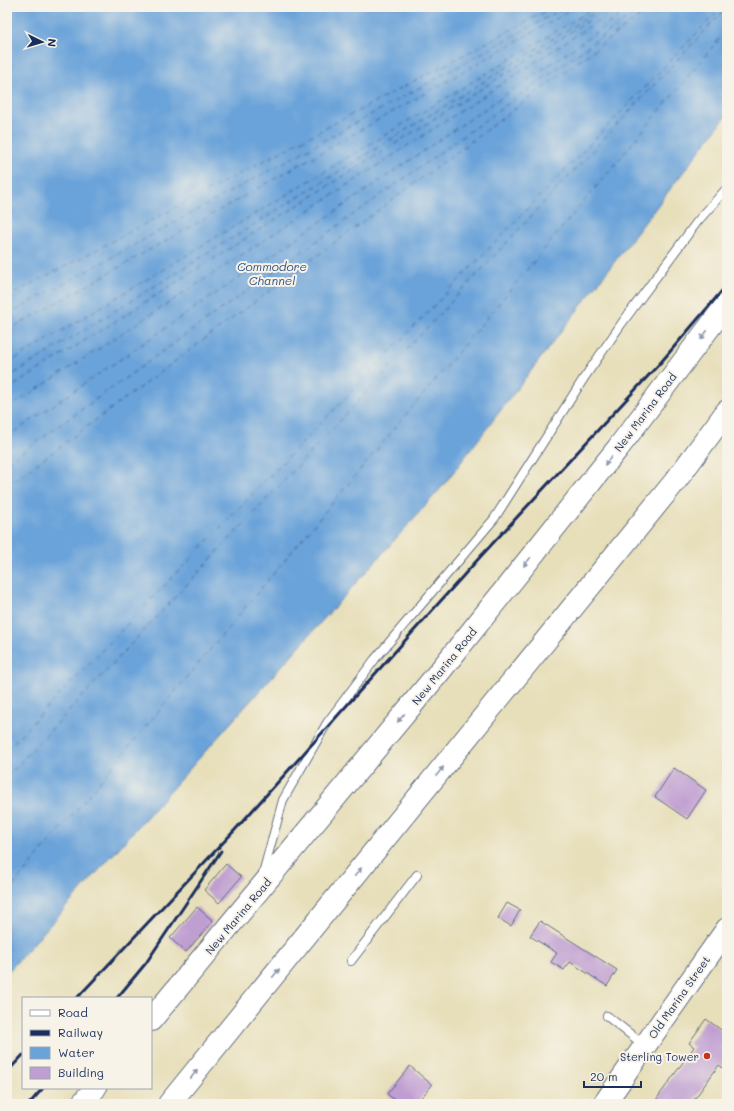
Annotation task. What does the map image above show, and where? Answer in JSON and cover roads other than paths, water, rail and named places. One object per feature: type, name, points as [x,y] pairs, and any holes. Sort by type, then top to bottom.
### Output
[{"type":"main road","name":"New Marina Road","points":[[152,1019],[440,671],[618,448],[727,304]]},
{"type":"main road","points":[[677,479],[727,411]]},
{"type":"main road","points":[[169,1104],[677,479],[727,422]]},
{"type":"main road","name":"Old Marina Street","points":[[604,1104],[727,929]]},
{"type":"main road","points":[[82,1104],[94,1089]]},
{"type":"lane","points":[[259,890],[283,800],[327,723],[375,659],[494,519],[584,378],[622,323],[697,222],[727,188]]},
{"type":"lane","points":[[352,961],[417,875]]},
{"type":"lane","points":[[608,1016],[645,1046]]},
{"type":"water","name":"Commodore Channel","points":[[7,7],[727,7],[727,115],[442,487],[7,973]]},
{"type":"railway","points":[[78,997],[234,831],[481,556],[662,361],[727,285]]},
{"type":"railway","points":[[118,997],[146,963],[221,851]]},
{"type":"railway","points":[[7,1072],[22,1056]]},
{"type":"railway","points":[[29,1104],[42,1089]]},
{"type":"place","name":"Sterling Tower","points":[[707,1056]]}]
